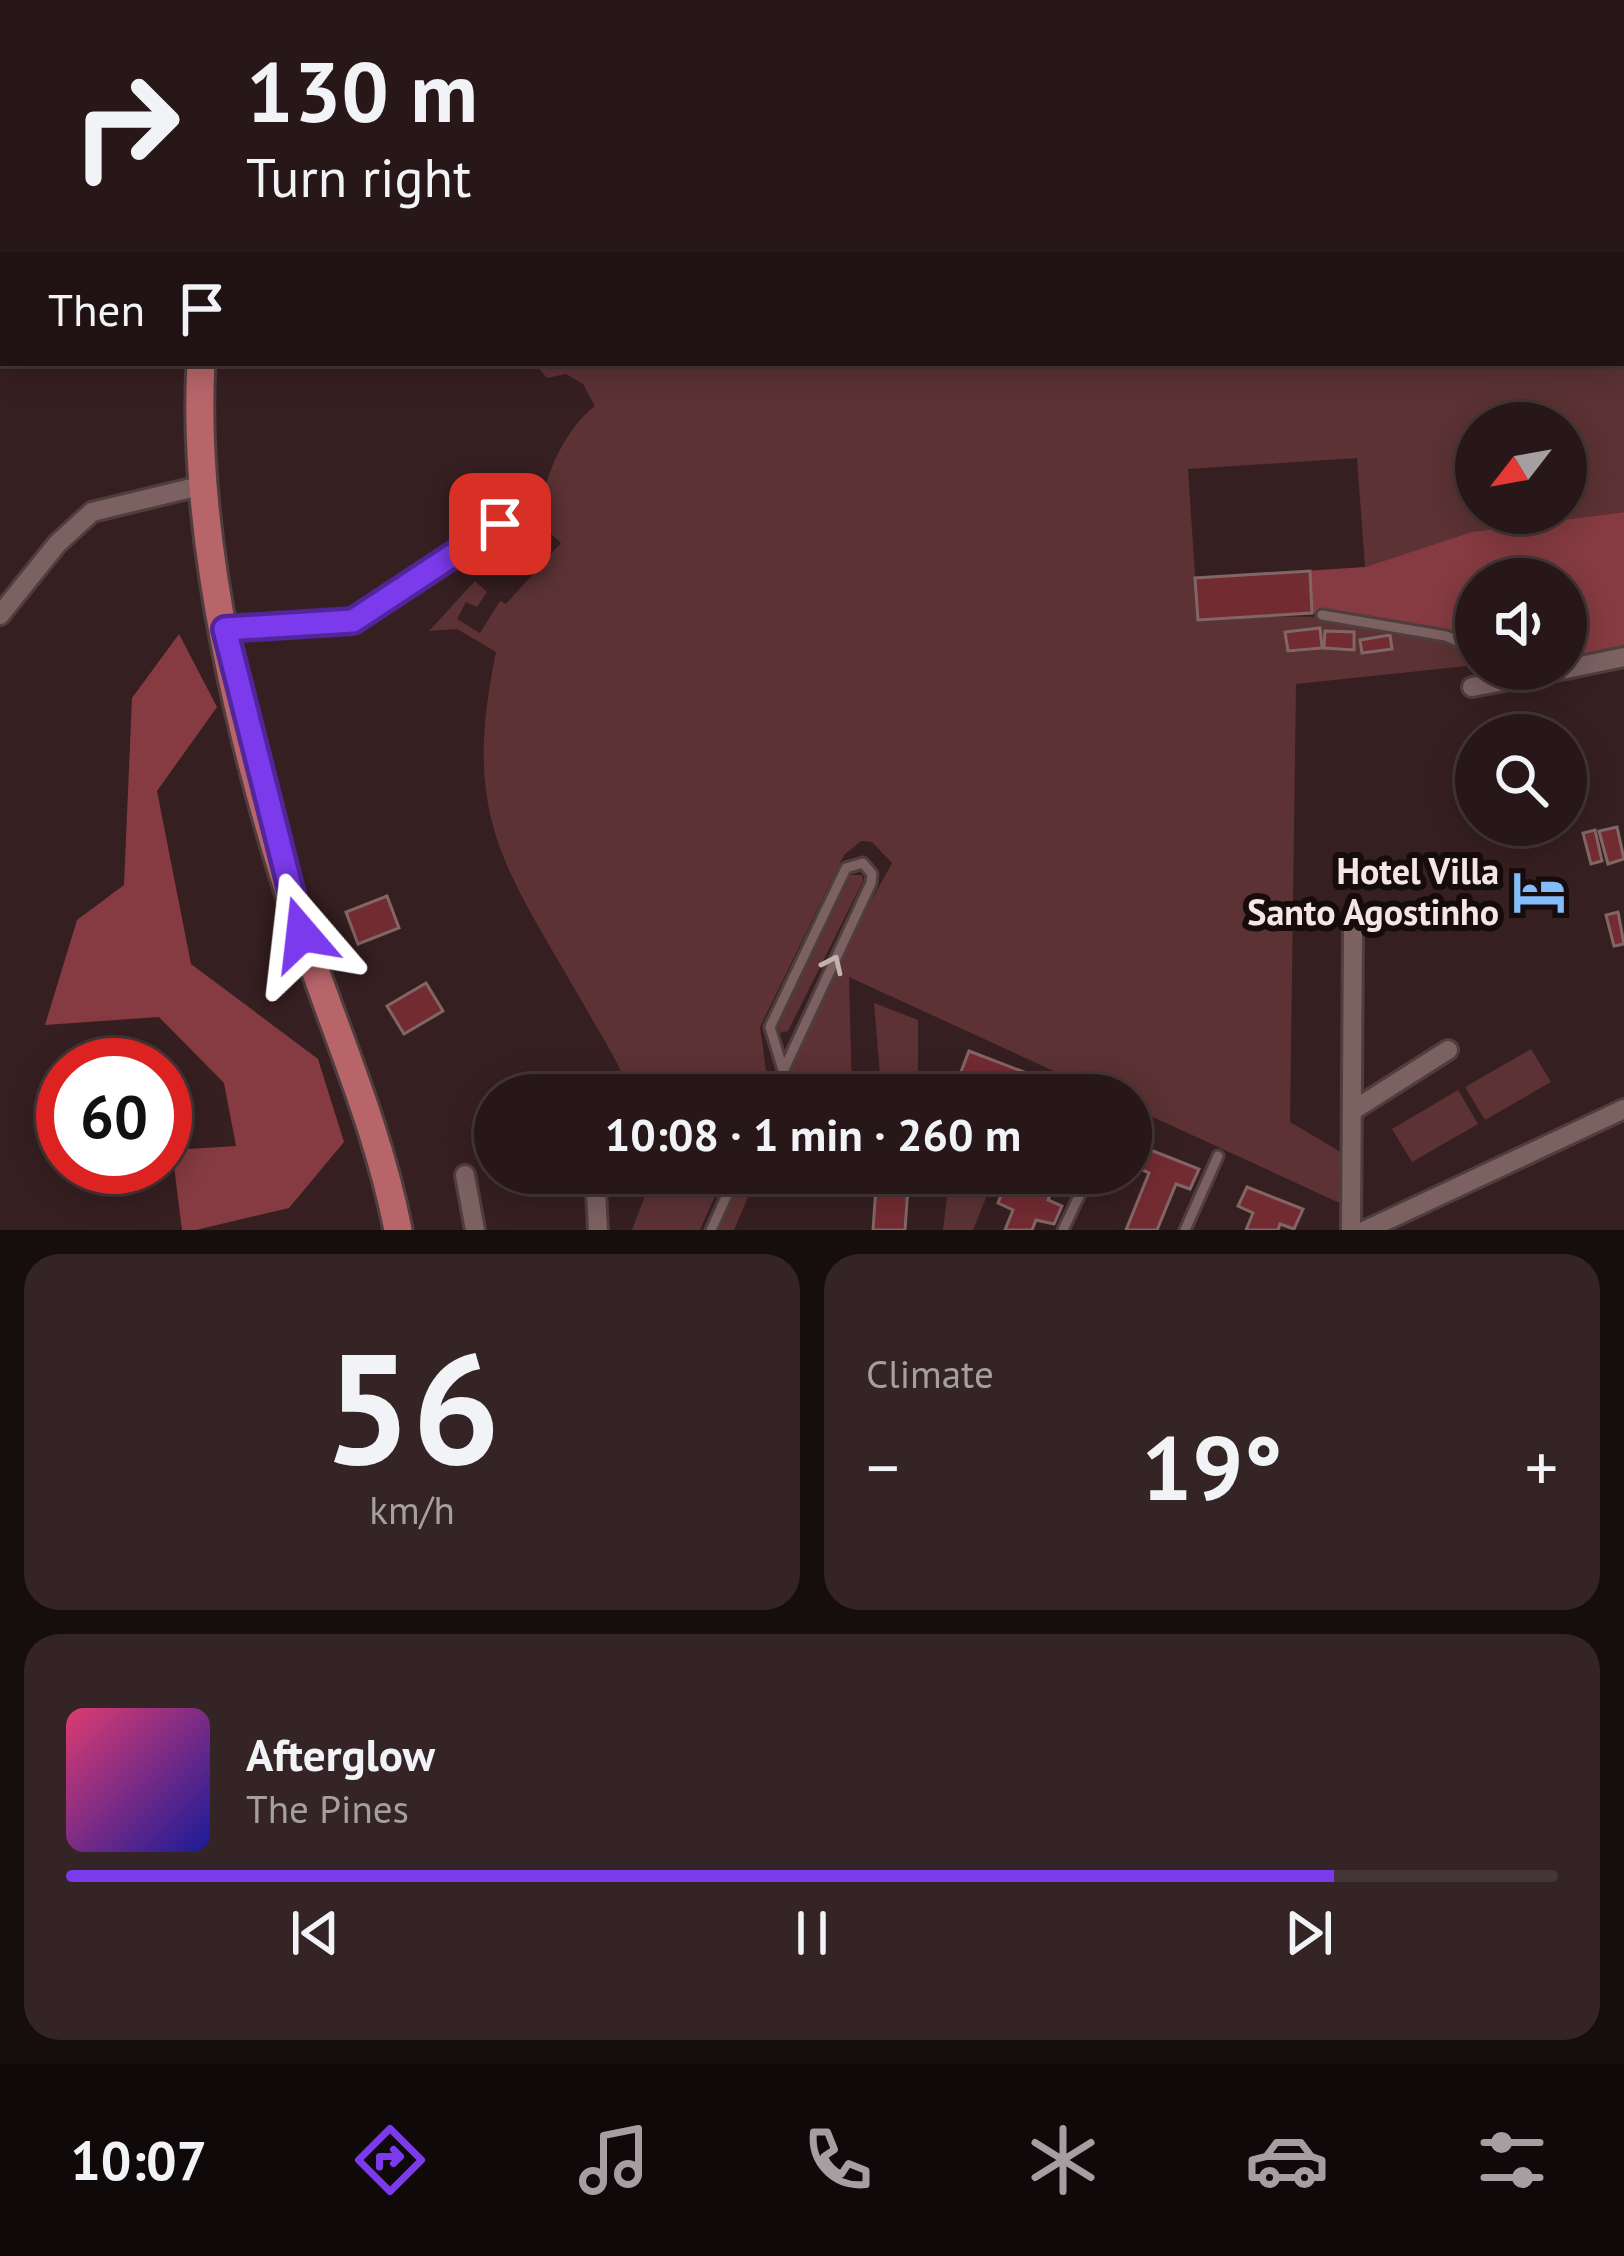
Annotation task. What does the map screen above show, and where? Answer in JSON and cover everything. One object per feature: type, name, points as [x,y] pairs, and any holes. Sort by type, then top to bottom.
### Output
[{"type":"main road","points":[[201,366],[204,485],[225,629],[279,855],[383,1152],[398,1230]]},
{"type":"street","points":[[0,615],[56,544],[92,512],[204,485]]},
{"type":"street","points":[[1587,665],[1624,657]]},
{"type":"street","points":[[1351,1230],[1352,931]]},
{"type":"street","points":[[1352,1112],[1448,1050]]},
{"type":"street","points":[[1366,1230],[1399,1224],[1624,1108]]},
{"type":"street","points":[[465,1175],[475,1230]]},
{"type":"street","points":[[596,1194],[598,1230]]},
{"type":"lane","points":[[225,629],[353,621],[500,524]]},
{"type":"lane","points":[[1322,615],[1455,641]]},
{"type":"lane","points":[[781,1074],[871,883],[872,874],[863,863],[846,868],[770,1027],[783,1070]]},
{"type":"lane","points":[[1185,1230],[1218,1156]]},
{"type":"lane","points":[[712,1230],[728,1194]]},
{"type":"lane","points":[[1063,1230],[1080,1194]]},
{"type":"shaded area","points":[[537,366],[1624,366],[1624,512],[1587,517],[1587,402],[1455,402],[1455,534],[1465,534],[1365,567],[1357,458],[1188,469],[1198,620],[1339,618],[1408,628],[1455,642],[1455,667],[1296,684],[1290,1122],[1344,1154],[1344,1205],[1152,1117],[1152,1074],[1060,1074],[849,977],[851,1074],[786,1074],[835,966],[892,863],[872,842],[861,841],[844,855],[760,1027],[766,1074],[622,1074],[532,914],[497,839],[487,800],[484,758],[496,652],[457,629],[429,631],[475,581],[487,592],[477,607],[466,602],[457,619],[480,633],[500,601],[506,604],[561,543],[540,524],[544,493],[563,444],[595,406],[583,384],[566,374],[547,378]]},
{"type":"shaded area","points":[[1624,512],[1624,649],[1587,653],[1587,558],[1455,558],[1455,640],[1312,613],[1309,571],[1195,578],[1365,567],[1465,534],[1587,534],[1587,517]]},
{"type":"shaded area","points":[[179,634],[217,707],[157,791],[191,964],[318,1059],[344,1142],[289,1208],[196,1230],[182,1230],[178,1194],[192,1194],[192,1149],[236,1146],[224,1083],[192,1051],[192,1038],[180,1038],[159,1017],[45,1025],[77,920],[124,885],[132,698]]},
{"type":"shaded area","points":[[851,875],[862,875],[863,881],[788,1031],[780,1033],[778,1026]]},
{"type":"shaded area","points":[[874,1003],[918,1020],[918,1074],[880,1074]]},
{"type":"shaded area","points":[[1531,1049],[1551,1082],[1485,1120],[1465,1087]]},
{"type":"shaded area","points":[[1458,1090],[1478,1124],[1412,1162],[1392,1129]]},
{"type":"shaded area","points":[[716,1194],[700,1230],[632,1230],[645,1196]]},
{"type":"shaded area","points":[[733,1194],[856,1194],[748,1197],[734,1230],[717,1230]]},
{"type":"shaded area","points":[[947,1194],[988,1194],[973,1230],[943,1230]]},
{"type":"building","points":[[1310,571],[1312,613],[1198,620],[1195,578]]},
{"type":"building","points":[[1320,628],[1322,648],[1288,651],[1285,632]]},
{"type":"building","points":[[1325,631],[1354,632],[1354,650],[1324,648]]},
{"type":"building","points":[[1390,635],[1392,649],[1362,653],[1360,640]]},
{"type":"building","points":[[1617,827],[1624,859],[1608,864],[1599,831]]},
{"type":"building","points":[[1595,830],[1602,861],[1591,864],[1587,832]]},
{"type":"building","points":[[387,896],[399,928],[358,944],[346,912]]},
{"type":"building","points":[[1618,912],[1624,944],[1614,946],[1606,915]]},
{"type":"building","points":[[426,983],[443,1011],[404,1034],[387,1006]]},
{"type":"building","points":[[969,1051],[1029,1074],[960,1074]]},
{"type":"building","points":[[1152,1151],[1199,1169],[1190,1189],[1176,1184],[1157,1230],[1126,1230],[1141,1194],[1152,1194]]},
{"type":"building","points":[[1247,1187],[1303,1209],[1294,1229],[1280,1224],[1278,1230],[1246,1230],[1253,1213],[1238,1206]]},
{"type":"building","points":[[876,1194],[908,1194],[905,1230],[873,1230]]},
{"type":"building","points":[[1001,1194],[1050,1194],[1048,1200],[1062,1206],[1054,1224],[1036,1220],[1032,1230],[1005,1230],[1013,1210],[998,1203]]},
{"type":"place","name":"Hotel Villa Santo Agostinho","points":[[1539,892]]},
{"type":"route","points":[[302,934],[225,629],[353,621],[500,524]]}]
